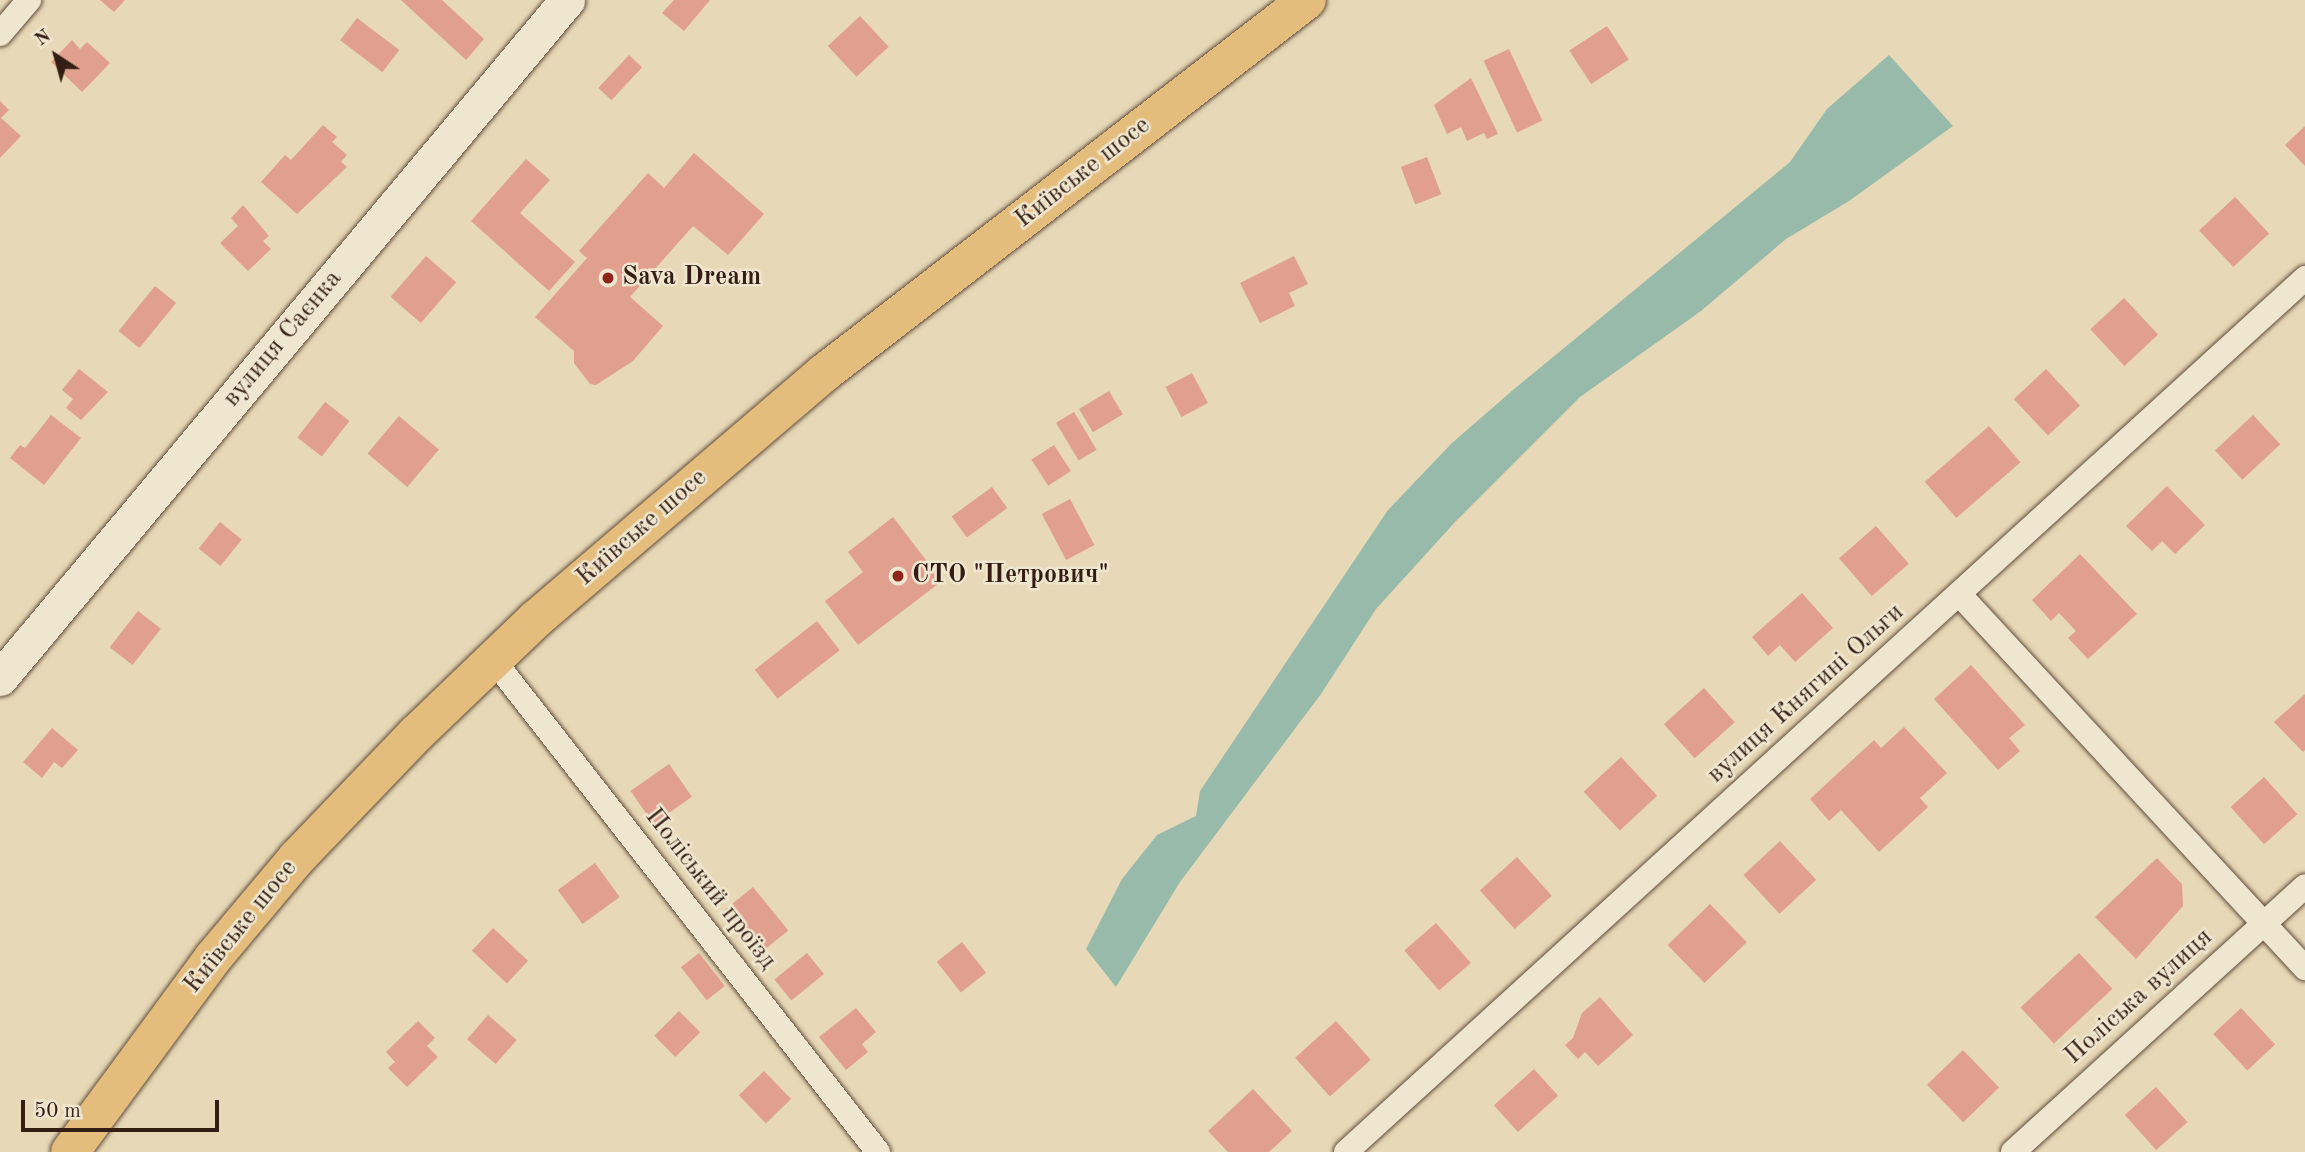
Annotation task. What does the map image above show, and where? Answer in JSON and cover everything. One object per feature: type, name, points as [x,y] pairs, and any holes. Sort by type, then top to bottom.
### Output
[{"type":"main road","name":"Київське шосе","points":[[70,1152],[212,958],[297,858],[416,734],[654,516],[824,373],[1307,0]]},
{"type":"street","points":[[0,34],[29,0]]},
{"type":"street","name":"вулиця Саєнка","points":[[0,678],[567,0]]},
{"type":"street","name":"вулиця Княгині Ольги","points":[[1346,1152],[2305,278]]},
{"type":"street","points":[[1959,594],[2305,968]]},
{"type":"street","name":"Поліський проїзд","points":[[495,662],[878,1152]]},
{"type":"street","name":"Поліська вулиця","points":[[2014,1152],[2305,886]]},
{"type":"shaded area","points":[[1889,55],[1953,126],[1849,201],[1786,239],[1701,311],[1580,397],[1456,521],[1376,609],[1321,694],[1180,882],[1116,987],[1086,949],[1122,879],[1157,835],[1196,816],[1200,791],[1388,510],[1452,443],[1513,390],[1790,162],[1827,109]]},
{"type":"building","points":[[100,0],[125,0],[114,12]]},
{"type":"building","points":[[401,0],[442,0],[484,39],[466,60]]},
{"type":"building","points":[[674,0],[710,0],[684,31],[662,13]]},
{"type":"building","points":[[860,16],[889,47],[856,77],[828,46]]},
{"type":"building","points":[[357,18],[399,50],[382,72],[340,40]]},
{"type":"building","points":[[1607,26],[1629,60],[1591,84],[1569,51]]},
{"type":"building","points":[[72,40],[80,49],[87,42],[110,63],[82,92],[51,62]]},
{"type":"building","points":[[1509,49],[1542,121],[1517,132],[1484,61]]},
{"type":"building","points":[[629,55],[642,67],[611,100],[598,88]]},
{"type":"building","points":[[1471,78],[1498,134],[1487,139],[1484,133],[1467,141],[1461,127],[1447,134],[1434,105]]},
{"type":"building","points":[[0,101],[9,110],[1,118],[21,136],[0,158]]},
{"type":"building","points":[[323,125],[337,137],[332,142],[347,155],[341,162],[347,167],[297,214],[261,182],[285,155],[291,160]]},
{"type":"building","points":[[2305,126],[2305,166],[2285,145]]},
{"type":"building","name":"Sava Dream","points":[[694,153],[764,214],[728,255],[693,226],[630,297],[663,326],[633,361],[596,385],[590,384],[574,363],[574,351],[535,317],[587,258],[579,251],[648,173],[664,188]]},
{"type":"building","points":[[1427,157],[1441,194],[1415,204],[1401,167]]},
{"type":"building","points":[[526,159],[550,180],[520,213],[575,262],[549,291],[471,221]]},
{"type":"building","points":[[2235,197],[2269,234],[2233,267],[2199,230]]},
{"type":"building","points":[[243,205],[269,236],[263,241],[271,249],[248,271],[220,243],[238,226],[231,218]]},
{"type":"building","points":[[426,256],[456,282],[421,323],[391,297]]},
{"type":"building","points":[[1294,256],[1308,284],[1289,293],[1295,306],[1260,323],[1240,283]]},
{"type":"building","points":[[155,286],[176,303],[139,348],[118,331]]},
{"type":"building","points":[[2124,298],[2158,335],[2124,366],[2090,329]]},
{"type":"building","points":[[79,369],[108,392],[81,420],[66,408],[73,399],[62,390]]},
{"type":"building","points":[[2046,369],[2080,406],[2048,436],[2014,399]]},
{"type":"building","points":[[1192,373],[1208,403],[1181,417],[1166,387]]},
{"type":"building","points":[[1109,391],[1123,414],[1093,432],[1079,409]]},
{"type":"building","points":[[325,402],[349,421],[322,457],[297,437]]},
{"type":"building","points":[[1074,412],[1097,450],[1079,461],[1056,423]]},
{"type":"building","points":[[51,415],[81,438],[44,485],[10,458],[20,445],[25,448]]},
{"type":"building","points":[[2253,415],[2280,444],[2242,480],[2215,450]]},
{"type":"building","points":[[399,416],[439,449],[407,487],[368,454]]},
{"type":"building","points":[[1989,426],[2020,462],[1956,518],[1925,482]]},
{"type":"building","points":[[1054,445],[1071,471],[1048,486],[1031,460]]},
{"type":"building","points":[[2167,486],[2205,525],[2175,554],[2162,541],[2152,551],[2126,526]]},
{"type":"building","points":[[992,487],[1007,508],[967,537],[952,516]]},
{"type":"building","points":[[1070,499],[1094,545],[1066,560],[1042,514]]},
{"type":"building","name":"СТО \"Петрович\"","points":[[893,517],[942,581],[858,645],[825,601],[863,572],[848,552]]},
{"type":"building","points":[[220,522],[242,540],[220,566],[199,548]]},
{"type":"building","points":[[1876,526],[1909,564],[1872,596],[1839,558]]},
{"type":"building","points":[[2080,554],[2137,614],[2088,659],[2068,638],[2076,631],[2059,613],[2051,621],[2032,600]]},
{"type":"building","points":[[1802,593],[1833,628],[1795,662],[1780,645],[1768,656],[1752,637]]},
{"type":"building","points":[[138,611],[161,629],[133,665],[110,647]]},
{"type":"building","points":[[817,621],[840,650],[778,699],[755,670]]},
{"type":"building","points":[[1971,665],[2025,725],[2009,738],[2020,751],[1998,770],[1934,699]]},
{"type":"building","points":[[1704,688],[1735,722],[1695,758],[1664,724]]},
{"type":"building","points":[[2305,694],[2305,750],[2303,752],[2274,722]]},
{"type":"building","points":[[1904,727],[1947,773],[1920,798],[1928,807],[1879,852],[1841,810],[1829,821],[1810,799],[1874,740],[1881,748]]},
{"type":"building","points":[[52,728],[78,750],[62,768],[54,762],[42,778],[23,762]]},
{"type":"building","points":[[1621,757],[1657,796],[1620,831],[1584,792]]},
{"type":"building","points":[[669,764],[692,797],[653,824],[630,791]]},
{"type":"building","points":[[2264,777],[2297,814],[2264,844],[2231,807]]},
{"type":"building","points":[[1780,841],[1816,880],[1780,914],[1743,875]]},
{"type":"building","points":[[1517,857],[1552,896],[1515,929],[1480,890]]},
{"type":"building","points":[[2157,858],[2182,884],[2183,906],[2136,959],[2095,917]]},
{"type":"building","points":[[595,863],[620,897],[582,924],[558,890]]},
{"type":"building","points":[[753,887],[788,931],[760,953],[725,910]]},
{"type":"building","points":[[1710,904],[1747,942],[1704,983],[1668,945]]},
{"type":"building","points":[[1436,923],[1471,963],[1439,991],[1404,951]]},
{"type":"building","points":[[493,928],[528,961],[507,983],[472,951]]},
{"type":"building","points":[[962,942],[986,973],[961,992],[937,962]]},
{"type":"building","points":[[699,953],[725,986],[707,1000],[681,967]]},
{"type":"building","points":[[807,953],[824,974],[791,1000],[774,979]]},
{"type":"building","points":[[2079,953],[2112,989],[2054,1043],[2020,1008]]},
{"type":"building","points":[[1600,997],[1633,1035],[1598,1066],[1585,1052],[1578,1059],[1565,1045],[1573,1038],[1582,1013]]},
{"type":"building","points":[[856,1008],[876,1032],[862,1044],[868,1052],[846,1070],[819,1037]]},
{"type":"building","points":[[2241,1008],[2275,1045],[2247,1070],[2213,1034]]},
{"type":"building","points":[[679,1011],[700,1032],[675,1057],[654,1036]]},
{"type":"building","points":[[488,1015],[517,1040],[496,1064],[467,1039]]},
{"type":"building","points":[[418,1021],[435,1038],[427,1046],[438,1057],[407,1087],[388,1068],[395,1062],[386,1052]]},
{"type":"building","points":[[1336,1021],[1371,1060],[1330,1096],[1295,1058]]},
{"type":"building","points":[[1963,1050],[1999,1087],[1963,1122],[1927,1085]]},
{"type":"building","points":[[1534,1069],[1558,1096],[1518,1132],[1494,1105]]},
{"type":"building","points":[[764,1071],[791,1099],[766,1123],[739,1095]]},
{"type":"building","points":[[2156,1087],[2187,1122],[2156,1150],[2125,1115]]},
{"type":"building","points":[[1253,1089],[1292,1131],[1269,1152],[1228,1152],[1208,1131]]},
{"type":"place","name":"Sava Dream","points":[[608,278]]},
{"type":"place","name":"СТО \"Петрович\"","points":[[898,576]]}]
